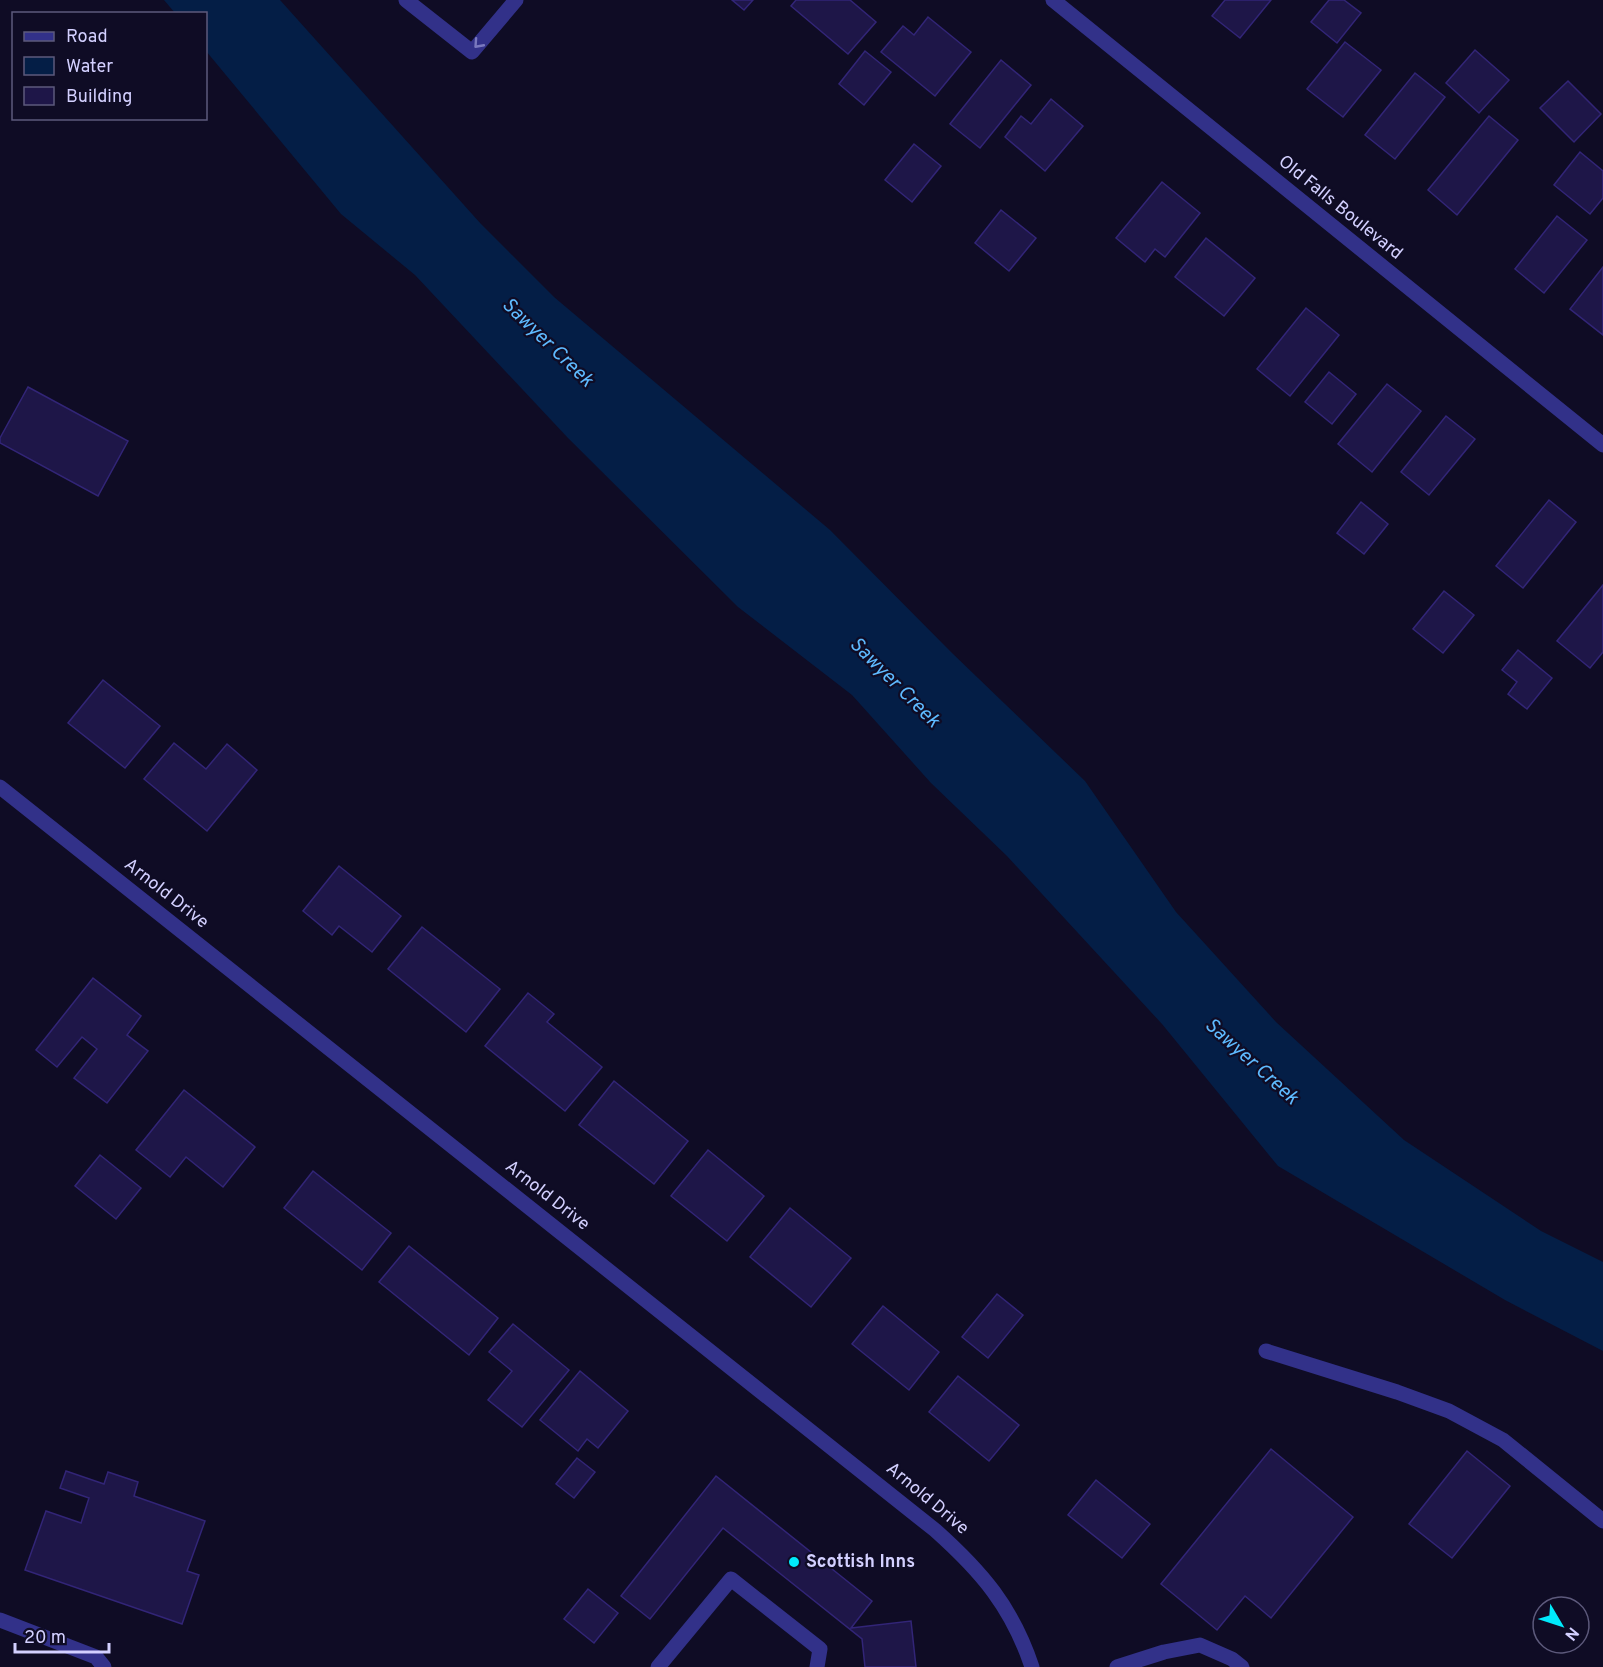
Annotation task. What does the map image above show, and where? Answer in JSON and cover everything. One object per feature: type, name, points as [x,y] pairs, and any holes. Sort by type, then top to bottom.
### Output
[{"type":"street","points":[[406,0],[472,52],[516,0]]},
{"type":"street","name":"Old Falls Boulevard","points":[[1053,0],[1603,445]]},
{"type":"street","name":"Arnold Drive","points":[[0,787],[936,1530],[966,1558],[999,1598],[1016,1626],[1032,1667]]},
{"type":"street","points":[[1266,1351],[1449,1411],[1503,1440],[1603,1521]]},
{"type":"street","points":[[658,1667],[731,1579],[820,1649],[818,1667]]},
{"type":"street","points":[[0,1620],[96,1657],[104,1667]]},
{"type":"street","points":[[1117,1667],[1164,1652],[1200,1645],[1232,1659],[1242,1667]]},
{"type":"water","name":"Sawyer Creek","points":[[164,0],[280,0],[481,224],[554,297],[830,530],[952,653],[1085,781],[1176,912],[1276,1022],[1404,1140],[1541,1231],[1603,1262],[1603,1351],[1505,1300],[1278,1166],[1162,1024],[1007,856],[931,783],[852,695],[738,607],[568,438],[415,275],[341,214],[207,52],[207,12],[174,12]]},
{"type":"building","points":[[732,0],[753,0],[744,10]]},
{"type":"building","points":[[796,0],[850,0],[876,22],[848,54],[791,6]]},
{"type":"building","points":[[1225,0],[1271,0],[1240,38],[1212,16]]},
{"type":"building","points":[[1329,0],[1344,0],[1361,13],[1337,43],[1311,22]]},
{"type":"building","points":[[928,17],[971,52],[935,96],[881,52],[903,26],[914,35]]},
{"type":"building","points":[[1345,42],[1381,70],[1343,117],[1307,89]]},
{"type":"building","points":[[1475,50],[1509,80],[1479,113],[1446,83]]},
{"type":"building","points":[[865,51],[891,72],[864,105],[839,84]]},
{"type":"building","points":[[1001,60],[1031,85],[980,148],[950,124]]},
{"type":"building","points":[[1415,73],[1445,97],[1395,159],[1365,135]]},
{"type":"building","points":[[1568,81],[1601,114],[1574,142],[1540,108]]},
{"type":"building","points":[[1051,99],[1083,126],[1045,171],[1005,137],[1021,116],[1031,124]]},
{"type":"building","points":[[1489,116],[1518,140],[1457,215],[1428,190]]},
{"type":"building","points":[[914,144],[941,166],[912,202],[885,180]]},
{"type":"building","points":[[1580,152],[1603,171],[1603,198],[1590,214],[1554,185]]},
{"type":"building","points":[[1162,182],[1200,213],[1165,257],[1155,249],[1145,262],[1116,238]]},
{"type":"building","points":[[1001,210],[1036,238],[1009,271],[975,243]]},
{"type":"building","points":[[1557,216],[1587,240],[1544,293],[1515,269]]},
{"type":"building","points":[[1206,238],[1255,278],[1224,316],[1175,277]]},
{"type":"building","points":[[1603,267],[1603,335],[1570,309]]},
{"type":"building","points":[[1306,308],[1339,335],[1290,396],[1257,369]]},
{"type":"building","points":[[1329,372],[1356,394],[1332,424],[1305,402]]},
{"type":"building","points":[[1387,384],[1421,411],[1372,472],[1338,444]]},
{"type":"building","points":[[28,387],[128,441],[98,496],[0,443],[0,438]]},
{"type":"building","points":[[1446,416],[1475,439],[1429,495],[1401,472]]},
{"type":"building","points":[[1549,500],[1576,522],[1523,588],[1496,566]]},
{"type":"building","points":[[1361,502],[1388,524],[1364,554],[1337,533]]},
{"type":"building","points":[[1603,585],[1603,652],[1590,668],[1557,641]]},
{"type":"building","points":[[1444,591],[1474,615],[1443,653],[1413,629]]},
{"type":"building","points":[[1518,650],[1552,678],[1527,709],[1508,694],[1517,682],[1502,670]]},
{"type":"building","points":[[103,680],[160,726],[125,768],[68,723]]},
{"type":"building","points":[[174,743],[206,769],[227,744],[257,770],[207,831],[144,779]]},
{"type":"building","points":[[339,866],[401,916],[372,952],[339,926],[332,935],[303,911]]},
{"type":"building","points":[[422,927],[500,989],[466,1032],[388,969]]},
{"type":"building","points":[[93,978],[141,1016],[127,1035],[148,1051],[107,1103],[74,1078],[97,1049],[82,1037],[57,1067],[36,1050]]},
{"type":"building","points":[[528,993],[554,1014],[547,1022],[602,1067],[565,1111],[485,1046]]},
{"type":"building","points":[[614,1081],[688,1141],[654,1184],[579,1125]]},
{"type":"building","points":[[184,1090],[255,1147],[223,1187],[186,1157],[170,1177],[136,1150]]},
{"type":"building","points":[[708,1150],[764,1196],[727,1241],[671,1196]]},
{"type":"building","points":[[100,1155],[141,1188],[116,1219],[75,1186]]},
{"type":"building","points":[[313,1171],[391,1233],[362,1270],[284,1208]]},
{"type":"building","points":[[790,1208],[851,1258],[811,1307],[750,1257]]},
{"type":"building","points":[[409,1246],[498,1318],[469,1355],[379,1282]]},
{"type":"building","points":[[997,1294],[1023,1315],[988,1358],[962,1337]]},
{"type":"building","points":[[883,1306],[939,1352],[909,1390],[852,1344]]},
{"type":"building","points":[[513,1324],[569,1370],[522,1427],[488,1400],[512,1371],[489,1352]]},
{"type":"building","points":[[580,1371],[628,1411],[598,1448],[587,1439],[578,1451],[540,1420]]},
{"type":"building","points":[[958,1376],[1019,1425],[989,1461],[929,1412]]},
{"type":"building","points":[[1271,1449],[1353,1517],[1271,1618],[1245,1596],[1217,1630],[1161,1584]]},
{"type":"building","points":[[1467,1451],[1510,1486],[1452,1558],[1409,1524]]},
{"type":"building","points":[[577,1458],[595,1472],[574,1498],[556,1484]]},
{"type":"building","points":[[66,1471],[104,1484],[108,1472],[138,1482],[134,1496],[205,1521],[187,1571],[199,1575],[182,1624],[25,1570],[46,1511],[81,1523],[89,1498],[60,1488]]},
{"type":"building","name":"Scottish Inns","points":[[716,1476],[872,1601],[851,1628],[911,1621],[916,1667],[865,1667],[862,1639],[723,1528],[650,1619],[621,1596]]},
{"type":"building","points":[[1096,1480],[1150,1524],[1122,1558],[1068,1515]]},
{"type":"building","points":[[588,1589],[618,1613],[594,1643],[564,1619]]},
{"type":"place","name":"Scottish Inns","points":[[794,1562]]}]
